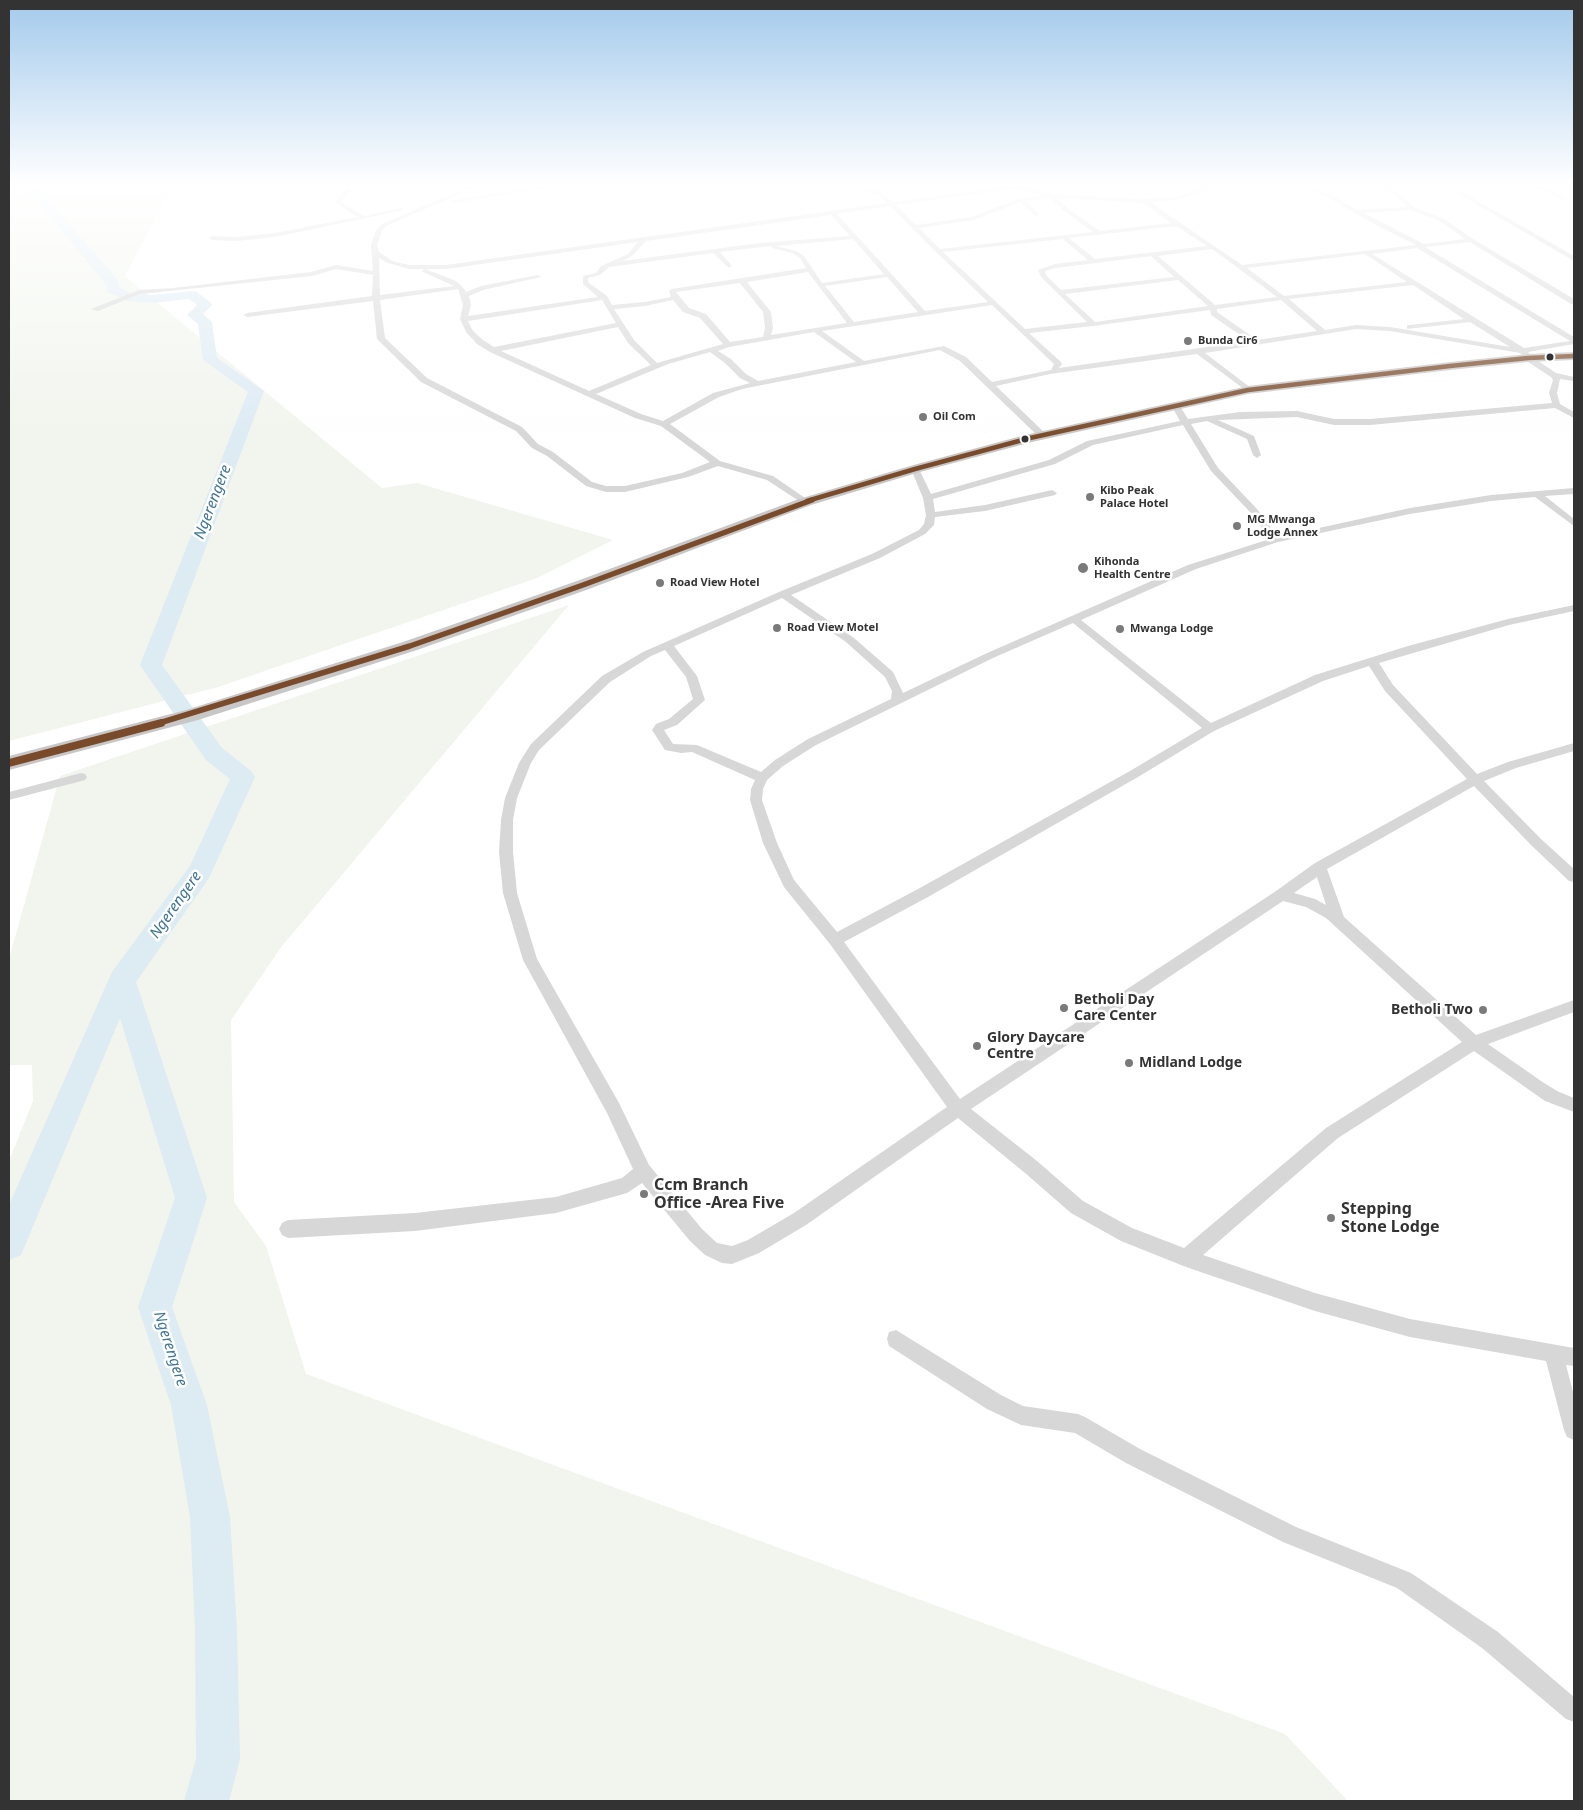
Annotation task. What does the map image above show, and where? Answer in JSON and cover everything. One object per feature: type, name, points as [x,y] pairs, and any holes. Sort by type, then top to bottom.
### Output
[{"type":"highway","points":[[9,763],[191,715],[436,637],[805,502],[915,469],[1042,435],[1248,390],[1526,354],[1574,356]]},
{"type":"street","points":[[95,309],[139,292],[312,274],[328,269]]},
{"type":"street","points":[[350,269],[376,274]]},
{"type":"street","points":[[376,269],[376,298],[381,339],[412,370],[438,388],[518,429],[535,446],[550,454],[589,484],[606,489],[637,487],[685,475],[716,463]]},
{"type":"street","points":[[421,269],[452,281],[460,287],[466,295],[467,305],[464,320],[470,332],[492,350],[638,416],[664,424],[716,463],[730,465],[770,478],[805,502]]},
{"type":"street","points":[[600,269],[598,274],[585,277],[584,282],[604,298],[636,347],[655,365]]},
{"type":"street","points":[[883,269],[924,314]]},
{"type":"street","points":[[957,269],[1058,364],[1053,372]]},
{"type":"street","points":[[1043,269],[1041,270],[1043,276],[1094,324]]},
{"type":"street","points":[[1169,269],[1213,307],[1214,314],[1255,342]]},
{"type":"street","points":[[1243,269],[1283,298],[1323,332]]},
{"type":"street","points":[[1394,269],[1526,354],[1554,375],[1557,380],[1552,397],[1557,405],[1574,416]]},
{"type":"street","points":[[1459,269],[1574,341]]},
{"type":"street","points":[[1520,269],[1574,302]]},
{"type":"street","points":[[728,345],[703,316],[686,310],[675,298],[672,291],[809,270],[852,324]]},
{"type":"street","points":[[820,285],[888,275]]},
{"type":"street","points":[[466,295],[481,288],[538,277]]},
{"type":"street","points":[[1061,292],[1179,278]]},
{"type":"street","points":[[742,280],[767,312],[769,328],[766,338]]},
{"type":"street","points":[[1022,330],[1094,324],[1283,298],[1416,283]]},
{"type":"street","points":[[247,315],[460,287]]},
{"type":"street","points":[[464,320],[604,298]]},
{"type":"street","points":[[610,307],[646,304],[675,298]]},
{"type":"street","points":[[591,394],[655,365],[728,345],[993,303]]},
{"type":"street","points":[[1390,329],[1471,320]]},
{"type":"street","points":[[492,350],[621,324]]},
{"type":"street","points":[[990,385],[1053,372],[1362,327],[1390,329],[1526,354],[1574,341]]},
{"type":"street","points":[[815,330],[862,363]]},
{"type":"street","points":[[716,348],[714,352],[743,376],[756,382]]},
{"type":"street","points":[[664,424],[716,395],[756,382],[941,348],[963,359],[1042,435]]},
{"type":"street","points":[[1197,351],[1248,390]]},
{"type":"street","points":[[1554,375],[1574,379]]},
{"type":"street","points":[[1174,405],[1214,469],[1254,511],[1276,540]]},
{"type":"street","points":[[928,498],[1052,462],[1090,443],[1163,429],[1207,418],[1240,415],[1297,414],[1334,422],[1370,422],[1557,405]]},
{"type":"street","points":[[1207,418],[1233,428],[1251,438],[1257,455]]},
{"type":"street","points":[[915,469],[928,498],[931,515],[929,525],[922,532],[891,550],[783,594],[646,654],[606,679],[535,747],[525,763],[508,808],[506,852],[510,893],[530,960],[613,1108],[643,1171],[696,1235],[722,1254],[732,1254],[753,1248],[800,1219],[958,1109],[1282,895],[1320,867],[1474,780],[1512,765],[1574,748]]},
{"type":"street","points":[[1574,491],[1535,493],[1410,511],[1276,540],[1192,567],[897,699],[792,754],[762,778],[756,789],[758,811],[770,842],[790,883],[835,940],[958,1109],[1078,1207],[1127,1235],[1186,1258],[1315,1302],[1410,1328],[1574,1357]]},
{"type":"street","points":[[931,515],[985,508],[1052,493]]},
{"type":"street","points":[[1535,493],[1574,523]]},
{"type":"street","points":[[783,594],[850,640],[883,670],[895,684],[898,691],[897,699]]},
{"type":"street","points":[[835,940],[923,894],[1036,828],[1134,774],[1210,728],[1319,678],[1508,622],[1574,608]]},
{"type":"street","points":[[1074,619],[1210,728]]},
{"type":"street","points":[[667,645],[690,676],[699,700],[673,722],[660,727],[658,730],[669,746],[681,749],[693,748],[762,778]]},
{"type":"street","points":[[1372,661],[1389,688],[1474,780],[1574,877]]},
{"type":"street","points":[[9,796],[81,777]]},
{"type":"street","points":[[1320,867],[1338,920]]},
{"type":"street","points":[[1282,895],[1310,903],[1338,920],[1474,1043],[1535,1086],[1552,1096],[1574,1105]]},
{"type":"street","points":[[1186,1258],[1332,1133],[1474,1043],[1574,1006]]},
{"type":"street","points":[[288,1229],[415,1222],[556,1205],[626,1185],[643,1171]]},
{"type":"street","points":[[896,1339],[994,1402],[1021,1415],[1078,1424],[1133,1456],[1290,1535],[1404,1580],[1490,1640],[1574,1711]]},
{"type":"street","points":[[1553,1353],[1574,1430]]},
{"type":"shaded area","points":[[9,269],[128,269],[125,276],[382,488],[417,483],[613,540],[537,578],[218,687],[9,741]]},
{"type":"shaded area","points":[[569,605],[282,946],[231,1020],[234,1202],[266,1246],[306,1374],[1285,1734],[1348,1801],[9,1801],[9,1161],[33,1101],[32,1065],[9,1065],[9,959],[60,776]]},
{"type":"waterway","name":"Ngerengere","points":[[101,269],[112,282],[113,289],[127,297],[153,299],[192,295],[205,305],[194,315],[205,322],[210,360],[256,391],[151,665],[214,754],[243,777],[200,871],[122,980]]},
{"type":"waterway","points":[[9,1243],[122,980]]},
{"type":"waterway","name":"Ngerengere","points":[[122,980],[191,1198],[155,1307],[189,1405],[210,1517],[216,1630],[218,1759],[207,1801]]},
{"type":"transit line","points":[[9,763],[191,715],[410,646],[583,585],[805,502],[915,469],[1030,438],[1248,390],[1450,366],[1528,358],[1574,356]]},
{"type":"place","name":"Bunda Cir6","points":[[1188,341]]},
{"type":"place","name":"Oil Com","points":[[923,417]]},
{"type":"place","name":"Kibo Peak Palace Hotel","points":[[1090,497]]},
{"type":"place","name":"MG Mwanga Lodge Annex","points":[[1237,526]]},
{"type":"place","name":"Kihonda Health Centre","points":[[1083,568]]},
{"type":"place","name":"Road View Hotel","points":[[660,583]]},
{"type":"place","name":"Road View Motel","points":[[777,628]]},
{"type":"place","name":"Mwanga Lodge","points":[[1120,629]]},
{"type":"place","name":"Betholi Day Care Center","points":[[1064,1008]]},
{"type":"place","name":"Betholi Two","points":[[1483,1010]]},
{"type":"place","name":"Glory Daycare Centre","points":[[977,1046]]},
{"type":"place","name":"Midland Lodge","points":[[1129,1063]]},
{"type":"place","name":"Ccm Branch Office -Area Five","points":[[644,1194]]},
{"type":"place","name":"Stepping Stone Lodge","points":[[1331,1218]]}]
